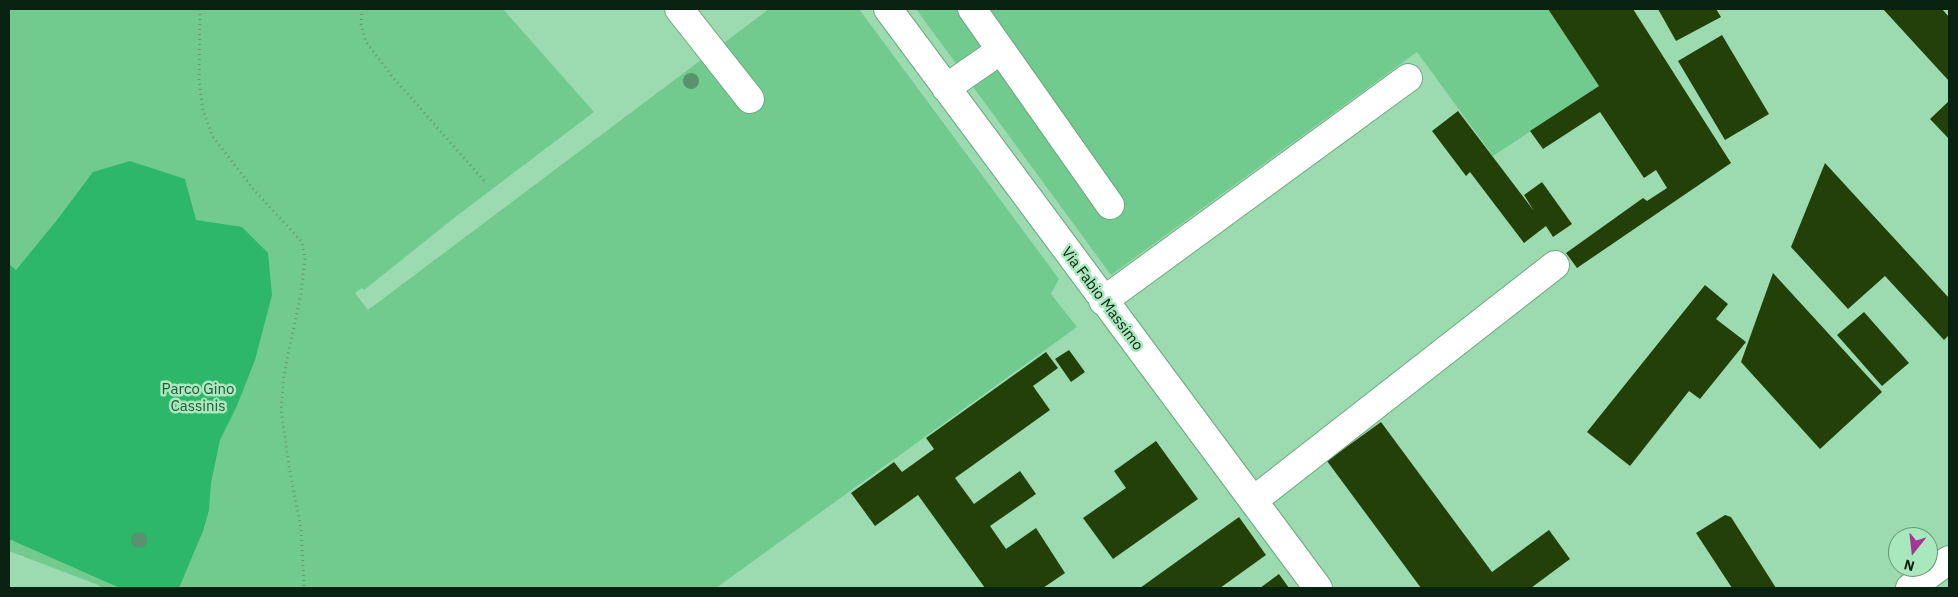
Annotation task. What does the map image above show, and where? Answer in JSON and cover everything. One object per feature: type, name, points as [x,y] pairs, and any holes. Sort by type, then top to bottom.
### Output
[{"type":"street","points":[[680,9],[750,100]]},
{"type":"street","name":"Via Fabio Massimo","points":[[888,9],[1318,588]]},
{"type":"street","points":[[972,9],[1110,205]]},
{"type":"street","points":[[946,88],[1001,50]]},
{"type":"street","points":[[1103,301],[1408,78]]},
{"type":"street","points":[[1254,500],[1555,265]]},
{"type":"street","points":[[1910,588],[1949,560]]},
{"type":"path","points":[[200,9],[200,81],[203,110],[213,138],[254,190],[302,242],[305,258],[301,294],[285,366],[281,409],[289,467],[301,528],[304,588]]},
{"type":"path","points":[[362,9],[361,24],[366,42],[392,76],[485,182]]},
{"type":"green space","name":"Parco Gino Cassinis","points":[[9,9],[503,9],[594,112],[454,218],[364,290],[362,288],[355,293],[368,310],[769,9],[859,9],[1059,279],[1051,294],[1077,327],[716,588],[100,588],[98,585],[9,551]]},
{"type":"green space","points":[[916,9],[1548,9],[1599,86],[1493,156],[1417,52],[1111,275]]},
{"type":"green space","name":"Parco Gino Cassinis","points":[[130,161],[185,179],[196,220],[242,227],[268,253],[272,295],[255,360],[236,408],[220,440],[211,483],[209,510],[203,531],[179,588],[120,588],[9,539],[9,264],[16,270],[93,172]]},
{"type":"building","points":[[1548,9],[1633,9],[1731,163],[1577,268],[1566,253],[1643,198],[1647,201],[1667,188],[1656,170],[1644,178],[1600,112],[1543,149],[1530,131],[1599,86]]},
{"type":"building","points":[[1658,9],[1716,9],[1721,17],[1676,41]]},
{"type":"building","points":[[1883,9],[1942,9],[1949,17],[1949,81]]},
{"type":"building","points":[[1722,35],[1769,114],[1725,140],[1678,61]]},
{"type":"building","points":[[1949,101],[1949,139],[1930,119]]},
{"type":"building","points":[[1458,111],[1534,211],[1524,195],[1542,182],[1572,224],[1553,237],[1546,226],[1524,243],[1470,172],[1466,176],[1432,131]]},
{"type":"building","points":[[1825,163],[1949,298],[1949,335],[1944,340],[1885,276],[1848,309],[1791,247]]},
{"type":"building","points":[[1773,273],[1882,392],[1820,449],[1741,362]]},
{"type":"building","points":[[1705,285],[1728,304],[1716,319],[1746,342],[1700,399],[1689,391],[1630,466],[1587,432]]},
{"type":"building","points":[[1864,312],[1909,363],[1882,386],[1837,335]]},
{"type":"building","points":[[1069,350],[1085,372],[1071,382],[1055,359]]},
{"type":"building","points":[[1046,352],[1058,368],[1033,386],[1050,410],[955,478],[974,504],[1020,471],[1036,494],[990,526],[1006,549],[1036,528],[1065,573],[1043,588],[985,588],[918,495],[875,526],[851,493],[894,462],[902,472],[934,449],[926,438]]},
{"type":"building","points":[[1381,422],[1492,572],[1549,530],[1570,559],[1531,588],[1421,588],[1327,461]]},
{"type":"building","points":[[1156,441],[1198,499],[1113,559],[1083,518],[1126,488],[1114,471]]},
{"type":"building","points":[[1725,515],[1731,517],[1776,588],[1732,588],[1696,533]]},
{"type":"building","points":[[1239,517],[1266,555],[1220,588],[1140,588]]},
{"type":"building","points":[[1279,574],[1289,588],[1260,588]]}]
